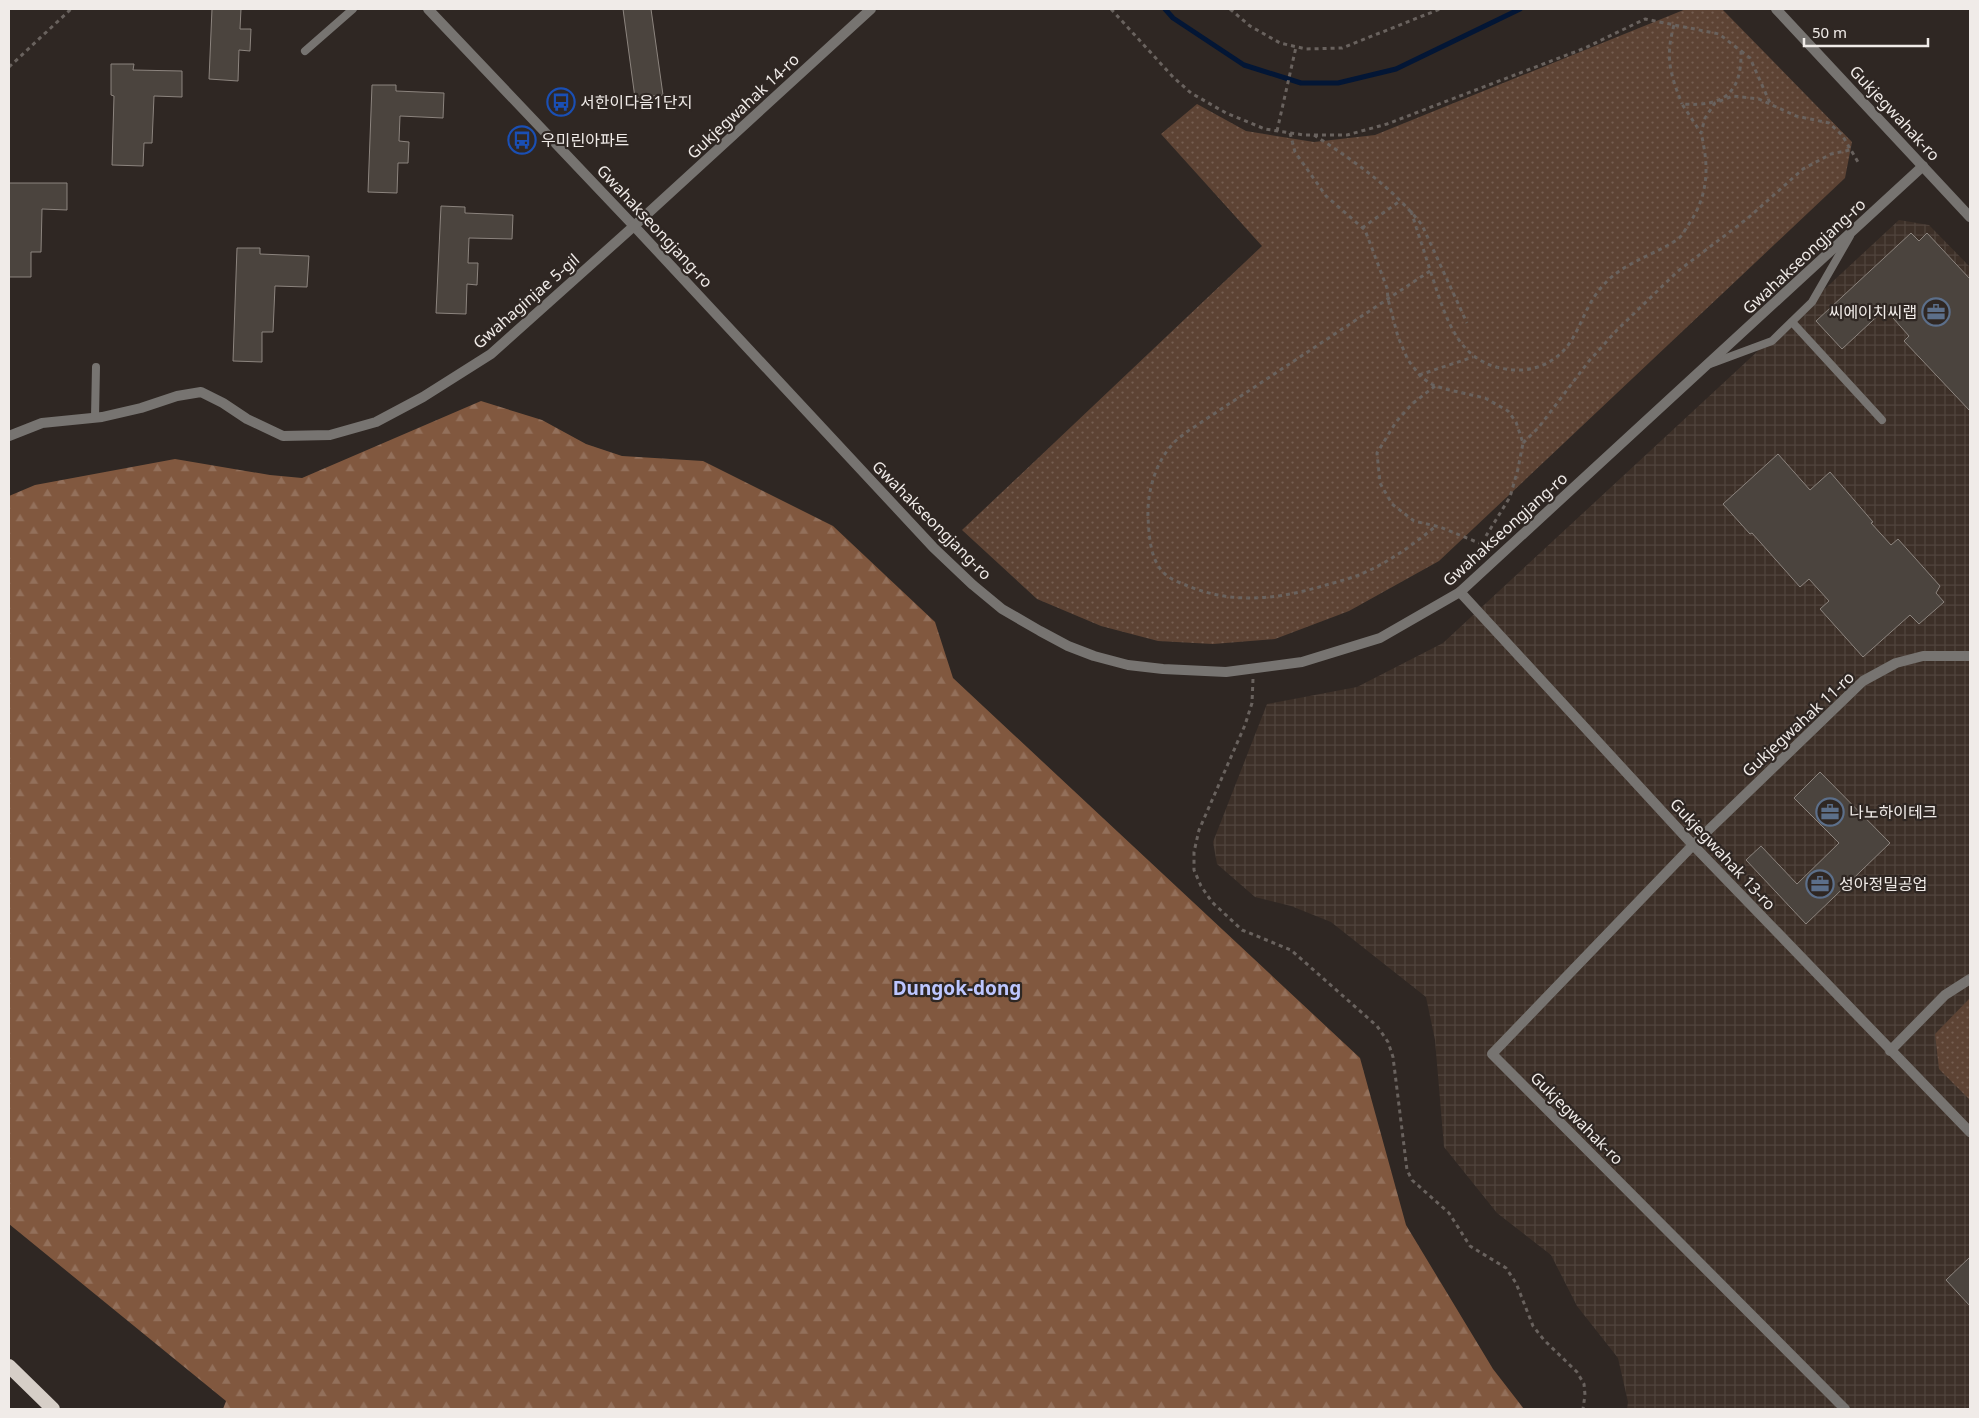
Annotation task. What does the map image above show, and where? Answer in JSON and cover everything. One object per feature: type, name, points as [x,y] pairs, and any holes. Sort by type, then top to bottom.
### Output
[{"type":"highway","points":[[9,1366],[53,1409]]},
{"type":"street","name":"Gwahakseongjang-ro","points":[[428,9],[634,226],[933,547],[974,586],[1002,609],[1068,646],[1094,656],[1128,664],[1194,671],[1226,672],[1302,662],[1380,638],[1460,592],[1923,166]]},
{"type":"street","name":"Gukjegwahak 14-ro","points":[[634,226],[871,9]]},
{"type":"street","name":"Gukjegwahak-ro","points":[[1776,9],[1970,217]]},
{"type":"street","name":"Gwahaginjae 5-gil","points":[[9,436],[42,423],[95,417],[141,408],[177,396],[200,392],[223,403],[247,419],[283,436],[330,435],[376,422],[423,397],[491,354],[634,226]]},
{"type":"street","name":"Gukjegwahak 13-ro","points":[[1460,592],[1693,845],[1970,1132]]},
{"type":"street","name":"Gukjegwahak 11-ro","points":[[1693,845],[1863,681],[1896,663],[1924,656],[1970,656]]},
{"type":"street","name":"Gukjegwahak-ro","points":[[1693,845],[1492,1054],[1845,1409]]},
{"type":"street","points":[[1890,1051],[1945,995],[1970,979]]},
{"type":"lane","points":[[305,51],[353,9]]},
{"type":"lane","points":[[1708,364],[1772,341],[1812,302],[1854,229]]},
{"type":"lane","points":[[1792,322],[1882,420]]},
{"type":"lane","points":[[95,417],[96,367]]},
{"type":"path","points":[[9,67],[71,9]]},
{"type":"path","points":[[1111,9],[1173,77],[1191,93],[1226,113],[1265,129],[1290,133],[1314,135],[1348,134],[1387,124],[1585,48],[1645,19],[1719,34],[1750,58],[1770,104]]},
{"type":"path","points":[[1230,9],[1250,26],[1280,43],[1306,49],[1342,48],[1440,9]]},
{"type":"path","points":[[1411,211],[1451,328],[1460,344],[1474,357],[1487,365],[1501,370],[1540,367],[1553,359],[1566,348],[1597,292],[1618,271],[1680,238],[1697,212],[1706,182],[1706,153],[1701,133],[1682,104],[1671,76],[1670,40],[1674,25]]},
{"type":"path","points":[[1277,131],[1279,114],[1296,47]]},
{"type":"path","points":[[1701,133],[1705,118],[1716,103],[1731,91],[1742,69],[1741,50]]},
{"type":"path","points":[[1682,104],[1716,103],[1734,96],[1759,99],[1796,116],[1829,123],[1842,135],[1858,162]]},
{"type":"path","points":[[1290,133],[1295,152],[1326,196],[1365,230],[1387,288],[1398,337],[1408,360],[1419,375],[1435,386],[1485,398],[1498,404],[1516,422],[1523,443],[1518,469],[1510,497],[1486,536]]},
{"type":"path","points":[[1314,135],[1377,178],[1411,211],[1422,225],[1468,322]]},
{"type":"path","points":[[1523,443],[1539,427],[1589,361],[1617,330],[1678,271],[1748,218],[1803,168],[1830,154],[1850,150]]},
{"type":"path","points":[[1362,228],[1400,201]]},
{"type":"path","points":[[1430,271],[1188,431],[1171,446],[1160,463],[1152,482],[1148,506],[1149,536],[1158,564],[1164,574],[1207,594],[1261,599],[1298,593],[1358,576],[1422,538],[1436,526]]},
{"type":"path","points":[[1419,375],[1474,357]]},
{"type":"path","points":[[1435,386],[1412,404],[1396,422],[1377,453],[1380,483],[1392,504],[1414,520],[1436,526],[1479,543]]},
{"type":"path","points":[[1254,669],[1252,703],[1245,724],[1199,830],[1194,870],[1201,886],[1212,902],[1242,930],[1291,950],[1377,1026],[1388,1042],[1392,1057],[1407,1170],[1412,1180],[1449,1213],[1470,1246],[1506,1268],[1516,1283],[1534,1326],[1544,1340],[1577,1372],[1584,1384],[1583,1409]]},
{"type":"shaded area","points":[[1686,9],[1722,9],[1852,142],[1845,178],[1439,561],[1349,611],[1275,639],[1213,644],[1158,641],[1101,626],[1037,599],[962,530],[1262,246],[1161,134],[1197,104],[1246,131],[1314,142],[1375,135]]},
{"type":"shaded area","points":[[1899,220],[1929,225],[1970,267],[1970,1409],[1627,1409],[1628,1402],[1618,1358],[1577,1306],[1551,1255],[1497,1213],[1444,1147],[1435,1040],[1426,997],[1331,922],[1291,906],[1255,897],[1217,864],[1213,842],[1267,704],[1357,687],[1443,643]]},
{"type":"shaded area","points":[[1970,998],[1970,1100],[1939,1069],[1935,1034]]},
{"type":"green space","points":[[481,401],[542,420],[586,444],[622,456],[703,461],[833,526],[935,622],[953,678],[1360,1058],[1406,1225],[1493,1369],[1524,1409],[223,1409],[226,1401],[9,1224],[9,496],[35,485],[175,459],[270,475],[302,478]]},
{"type":"building","points":[[212,9],[241,9],[240,29],[251,29],[250,51],[239,50],[238,81],[209,79]]},
{"type":"building","points":[[623,9],[651,9],[663,95],[635,98]]},
{"type":"building","points":[[111,64],[134,64],[133,70],[182,71],[182,97],[154,96],[152,143],[144,143],[143,166],[112,165],[114,96],[111,95]]},
{"type":"building","points":[[372,85],[396,85],[396,91],[444,93],[443,118],[400,116],[399,141],[409,142],[408,163],[398,163],[397,193],[368,192]]},
{"type":"building","points":[[9,183],[67,183],[67,210],[42,209],[41,252],[31,252],[31,277],[9,277]]},
{"type":"building","points":[[441,206],[465,207],[465,213],[513,215],[512,239],[469,238],[468,263],[478,263],[477,285],[467,284],[466,314],[436,313]]},
{"type":"building","points":[[1911,233],[1919,241],[1927,233],[1970,279],[1970,411],[1904,341],[1909,336],[1885,309],[1842,349],[1816,321]]},
{"type":"building","points":[[237,248],[260,248],[260,254],[309,256],[307,287],[275,286],[273,332],[262,332],[262,362],[233,361]]},
{"type":"building","points":[[1778,454],[1810,490],[1830,472],[1891,545],[1898,539],[1940,586],[1936,593],[1944,602],[1919,624],[1910,615],[1863,657],[1820,609],[1829,601],[1809,579],[1800,587],[1752,533],[1750,534],[1723,504]]},
{"type":"building","points":[[1820,772],[1890,843],[1806,924],[1746,860],[1761,846],[1797,884],[1839,843],[1794,798]]},
{"type":"building","points":[[1970,1257],[1970,1306],[1946,1280]]},
{"type":"waterway","points":[[1165,9],[1173,18],[1244,65],[1301,83],[1338,83],[1396,69],[1520,9]]},
{"type":"place","name":"서한이다음1단지","points":[[561,102]]},
{"type":"place","name":"우미린아파트","points":[[522,140]]},
{"type":"place","name":"씨에이치씨랩","points":[[1936,312]]},
{"type":"place","name":"나노하이테크","points":[[1830,812]]},
{"type":"place","name":"성아정밀공업","points":[[1820,884]]},
{"type":"district","name":"Dungok-dong","points":[[957,988]]}]
